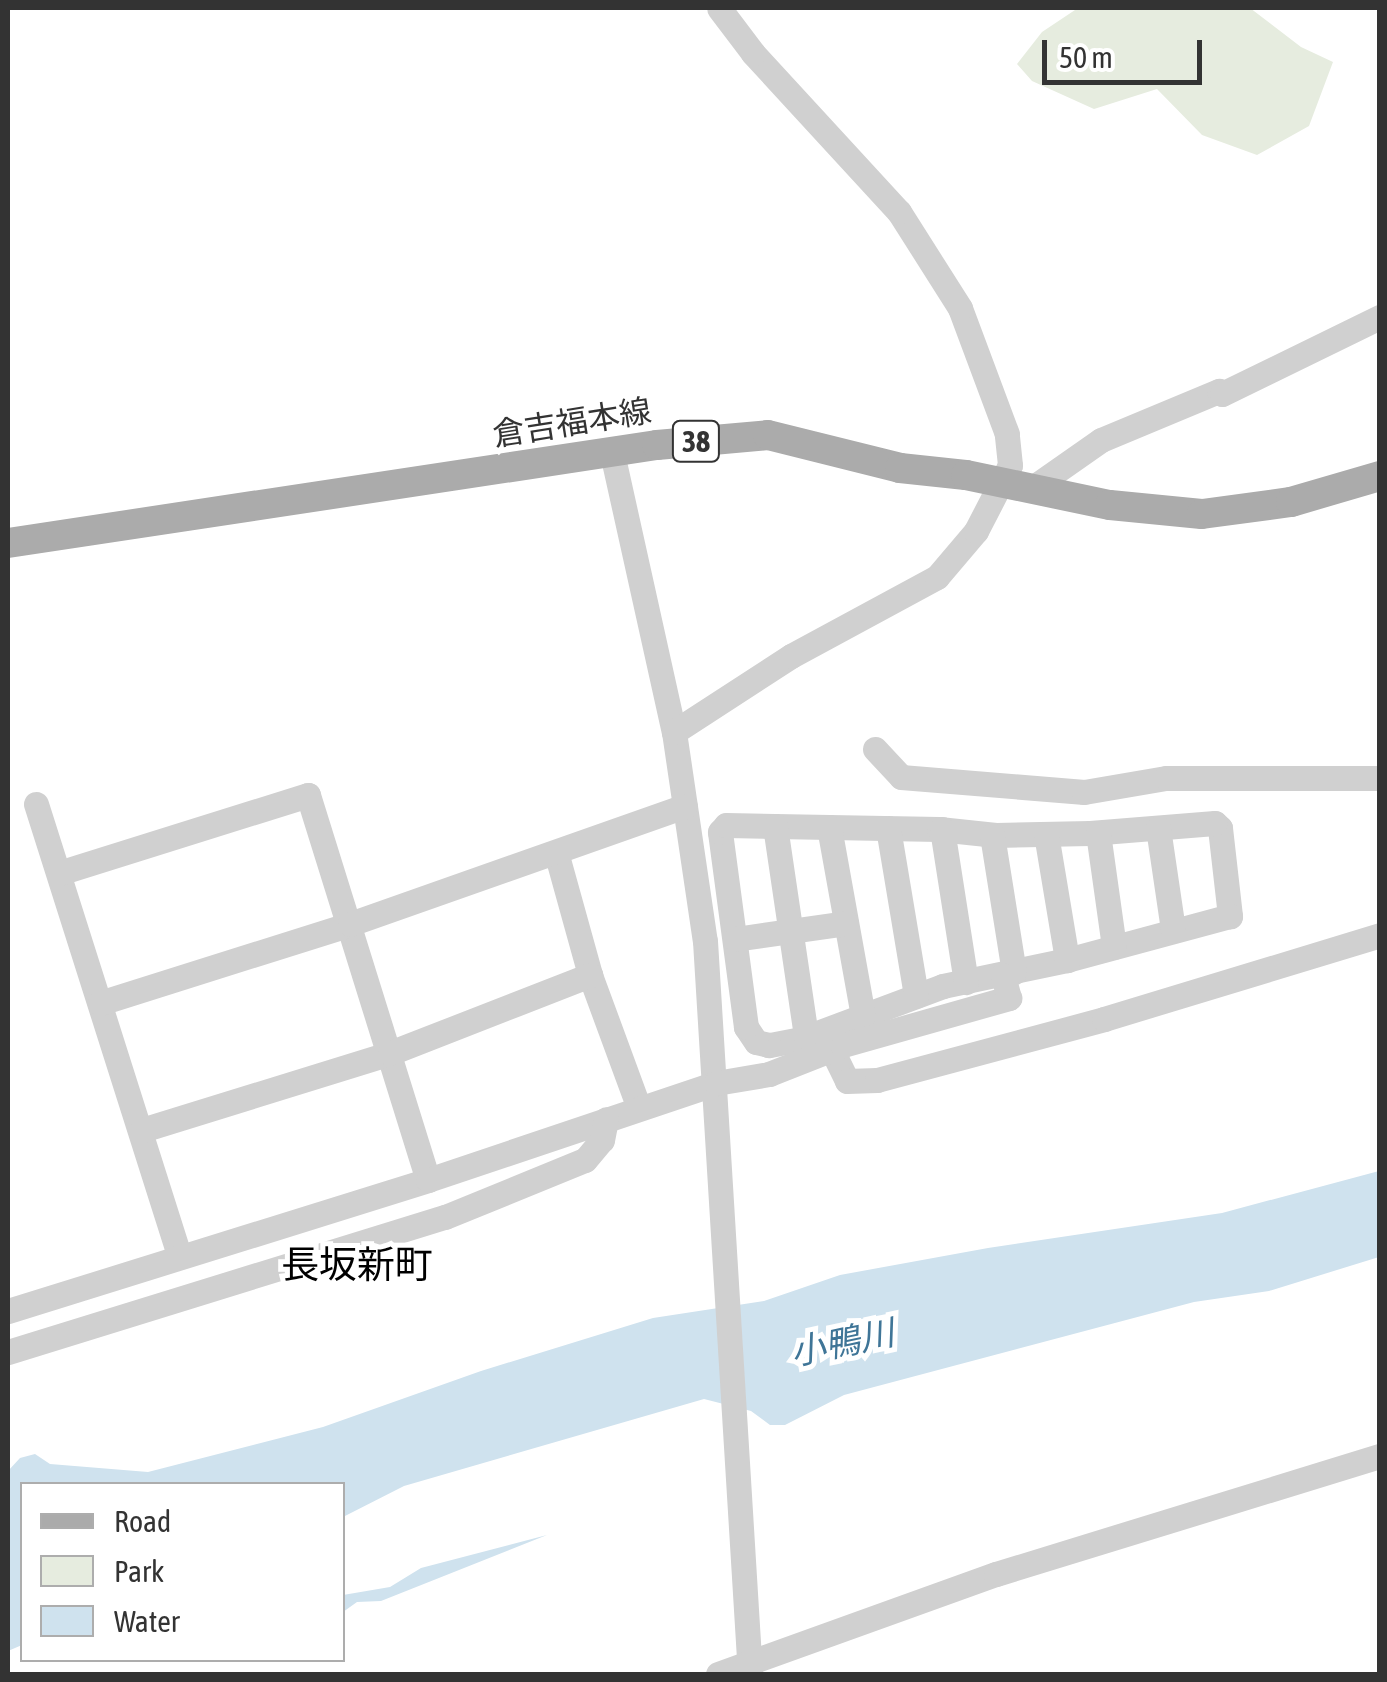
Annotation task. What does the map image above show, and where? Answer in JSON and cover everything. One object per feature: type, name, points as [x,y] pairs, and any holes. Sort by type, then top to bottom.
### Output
[{"type":"main road","name":"倉吉福本線","points":[[8,543],[612,453],[768,435],[900,468],[966,475],[1110,505],[1202,514],[1291,502],[1380,476]]},
{"type":"street","points":[[719,8],[754,53],[899,212],[960,308],[1007,434],[1016,487]]},
{"type":"street","points":[[674,732],[792,656],[937,577],[1016,487],[1101,440],[1218,391],[1222,394],[1380,317]]},
{"type":"street","points":[[612,453],[674,732],[705,941],[721,1149],[749,1663]]},
{"type":"street","points":[[875,749],[902,776],[1084,792],[1166,778],[1380,778]]},
{"type":"street","points":[[59,873],[308,795],[428,1180]]},
{"type":"street","points":[[36,804],[180,1257]]},
{"type":"street","points":[[100,1003],[350,924],[686,806]]},
{"type":"street","points":[[1215,823],[1220,828],[1230,916],[966,982],[916,996],[806,1037],[769,1045],[756,1042],[746,1027],[720,832],[726,825],[775,826],[942,829],[992,835],[1098,833],[1215,823]]},
{"type":"street","points":[[775,826],[806,1037]]},
{"type":"street","points":[[830,827],[863,1016]]},
{"type":"street","points":[[888,828],[916,996]]},
{"type":"street","points":[[1158,828],[1173,930]]},
{"type":"street","points":[[942,829],[966,982]]},
{"type":"street","points":[[1098,833],[1114,947]]},
{"type":"street","points":[[1046,834],[1066,960]]},
{"type":"street","points":[[8,1312],[428,1180],[716,1083],[769,1074],[832,1050],[1009,998],[992,835]]},
{"type":"street","points":[[556,852],[590,975],[639,1108]]},
{"type":"street","points":[[734,939],[846,923]]},
{"type":"street","points":[[832,1050],[848,1081],[877,1080],[1104,1019],[1380,934]]},
{"type":"street","points":[[142,1130],[390,1053],[590,975]]},
{"type":"street","points":[[8,1352],[446,1217],[585,1160],[602,1140],[606,1119]]},
{"type":"street","points":[[718,1674],[996,1574],[1380,1456]]},
{"type":"green space","points":[[1078,8],[1250,8],[1301,47],[1333,62],[1309,126],[1257,155],[1202,135],[1157,89],[1094,109],[1032,81],[1017,64],[1042,32]]},
{"type":"water","name":"小鴨川","points":[[1379,1171],[1379,1257],[1269,1291],[1194,1302],[844,1395],[785,1425],[770,1425],[751,1411],[704,1399],[404,1486],[345,1516],[345,1482],[20,1482],[20,1646],[8,1651],[8,1471],[20,1458],[35,1454],[50,1464],[148,1472],[323,1427],[481,1371],[653,1318],[764,1301],[840,1275],[1222,1213]]},
{"type":"water","points":[[547,1535],[381,1601],[357,1602],[345,1611],[345,1595],[390,1587],[421,1568]]},
{"type":"district","name":"長坂新町","points":[[357,1265]]}]
